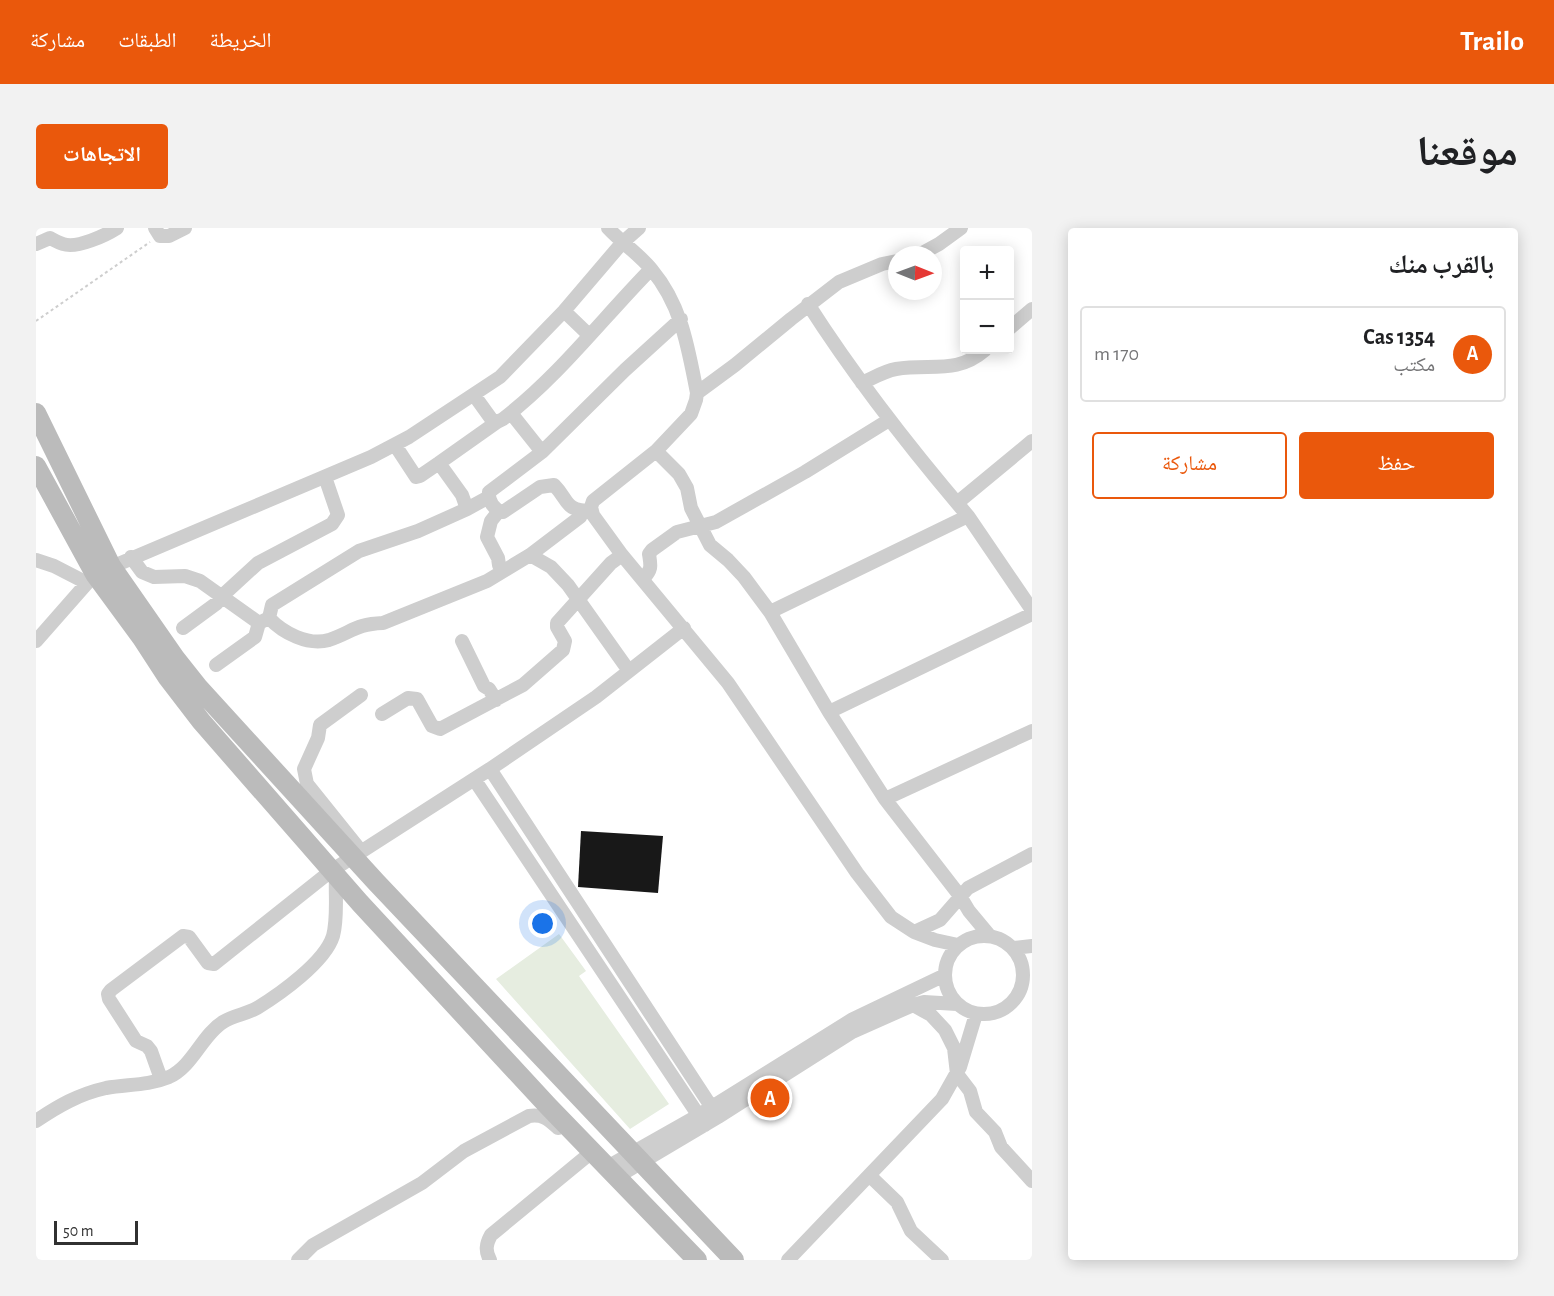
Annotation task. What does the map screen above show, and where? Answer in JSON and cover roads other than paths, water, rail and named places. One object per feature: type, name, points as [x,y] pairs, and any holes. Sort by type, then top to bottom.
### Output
[{"type":"street","points":[[36,244],[47,233],[64,245],[73,245],[106,235],[117,228]]},
{"type":"street","points":[[158,232],[169,236],[185,228]]},
{"type":"street","points":[[131,557],[142,572],[154,577],[185,576],[200,581],[264,621],[301,639],[327,641],[366,623],[382,623],[487,581],[530,555],[580,517],[593,501],[656,451],[691,414],[696,400],[697,393],[681,319],[668,292],[651,269],[608,228]]},
{"type":"street","points":[[36,641],[98,574],[131,557],[325,477],[394,445],[474,395],[500,377],[564,310],[622,243],[639,228]]},
{"type":"street","points":[[935,246],[961,228]]},
{"type":"street","points":[[697,393],[839,282],[888,263]]},
{"type":"street","points":[[394,445],[416,477],[439,463],[511,413],[538,390],[651,269]]},
{"type":"street","points":[[808,304],[837,350],[889,420],[968,516],[1032,612],[829,712]]},
{"type":"street","points":[[1014,325],[1032,309]]},
{"type":"street","points":[[564,310],[589,335]]},
{"type":"street","points":[[216,665],[255,637],[272,605],[359,551],[418,531],[489,497],[492,489],[542,452],[625,370],[681,319]]},
{"type":"street","points":[[862,383],[886,371],[898,368],[960,365],[973,360],[980,354]]},
{"type":"street","points":[[474,395],[492,420],[496,422]]},
{"type":"street","points":[[36,413],[98,574],[175,658],[227,720],[356,853],[734,1260]]},
{"type":"street","points":[[511,413],[542,452]]},
{"type":"street","points":[[643,579],[650,573],[652,566],[649,554],[677,532],[716,522],[770,493],[889,420]]},
{"type":"street","points":[[957,503],[1032,441]]},
{"type":"street","points":[[656,451],[679,474],[687,488],[691,508],[699,527],[710,545],[744,577],[770,612],[829,712],[885,799],[989,935]]},
{"type":"street","points":[[439,463],[462,495],[467,509]]},
{"type":"street","points":[[36,466],[98,574],[168,678],[201,721],[334,874],[590,1153]]},
{"type":"street","points":[[183,628],[217,603],[258,563],[332,524],[338,514],[325,477]]},
{"type":"street","points":[[502,571],[488,537],[491,521],[498,511],[508,509],[540,487],[550,484],[556,486],[569,506],[587,511],[728,683],[874,897],[891,917],[914,932],[958,945]]},
{"type":"street","points":[[489,497],[498,511]]},
{"type":"street","points":[[770,612],[968,516]]},
{"type":"street","points":[[530,555],[551,567],[568,585],[629,671]]},
{"type":"street","points":[[382,714],[408,698],[417,699],[432,726],[440,729],[523,685],[563,651],[565,641],[557,623],[610,564],[622,555]]},
{"type":"street","points":[[36,560],[98,574]]},
{"type":"street","points":[[161,1079],[151,1051],[147,1046],[136,1041],[108,999],[108,994],[183,936],[189,937],[208,963],[212,965],[334,874],[356,853],[490,769],[596,697],[684,628]]},
{"type":"street","points":[[462,641],[484,686],[489,688],[496,700]]},
{"type":"street","points":[[356,853],[309,789],[304,774],[322,722],[361,694]]},
{"type":"street","points":[[885,799],[1032,731]]},
{"type":"street","points":[[490,769],[715,1112]]},
{"type":"street","points":[[474,779],[702,1120]]},
{"type":"street","points":[[914,932],[940,920],[968,888],[1032,854]]},
{"type":"street","points":[[36,1121],[61,1104],[85,1094],[108,1088],[136,1086],[170,1076],[184,1065],[222,1022],[256,1008],[292,983],[319,959],[333,935],[334,874]]},
{"type":"street","points":[[989,935],[1003,939],[1014,948],[1028,975],[1015,1001],[990,1014],[976,1014],[957,1004],[950,995],[945,975],[948,958],[958,945],[972,937],[989,935]]},
{"type":"street","points":[[1014,948],[1032,946]]},
{"type":"street","points":[[715,1112],[853,1019],[945,975]]},
{"type":"street","points":[[612,1172],[852,1032],[912,1005],[936,1002],[957,1004]]},
{"type":"street","points":[[912,1005],[931,1015],[945,1030],[954,1048],[957,1074],[970,1091],[976,1112],[997,1135],[1001,1147],[1032,1181]]},
{"type":"street","points":[[788,1260],[934,1109],[950,1089],[976,1014]]},
{"type":"street","points":[[298,1260],[314,1245],[367,1217],[423,1183],[464,1151],[529,1116],[538,1115],[547,1117],[612,1172],[697,1260]]},
{"type":"street","points":[[490,1260],[486,1252],[491,1235],[590,1153]]},
{"type":"street","points":[[870,1176],[897,1202],[911,1231],[942,1260]]},
{"type":"place","name":"Cas 1354","points":[[770,1098]]}]
